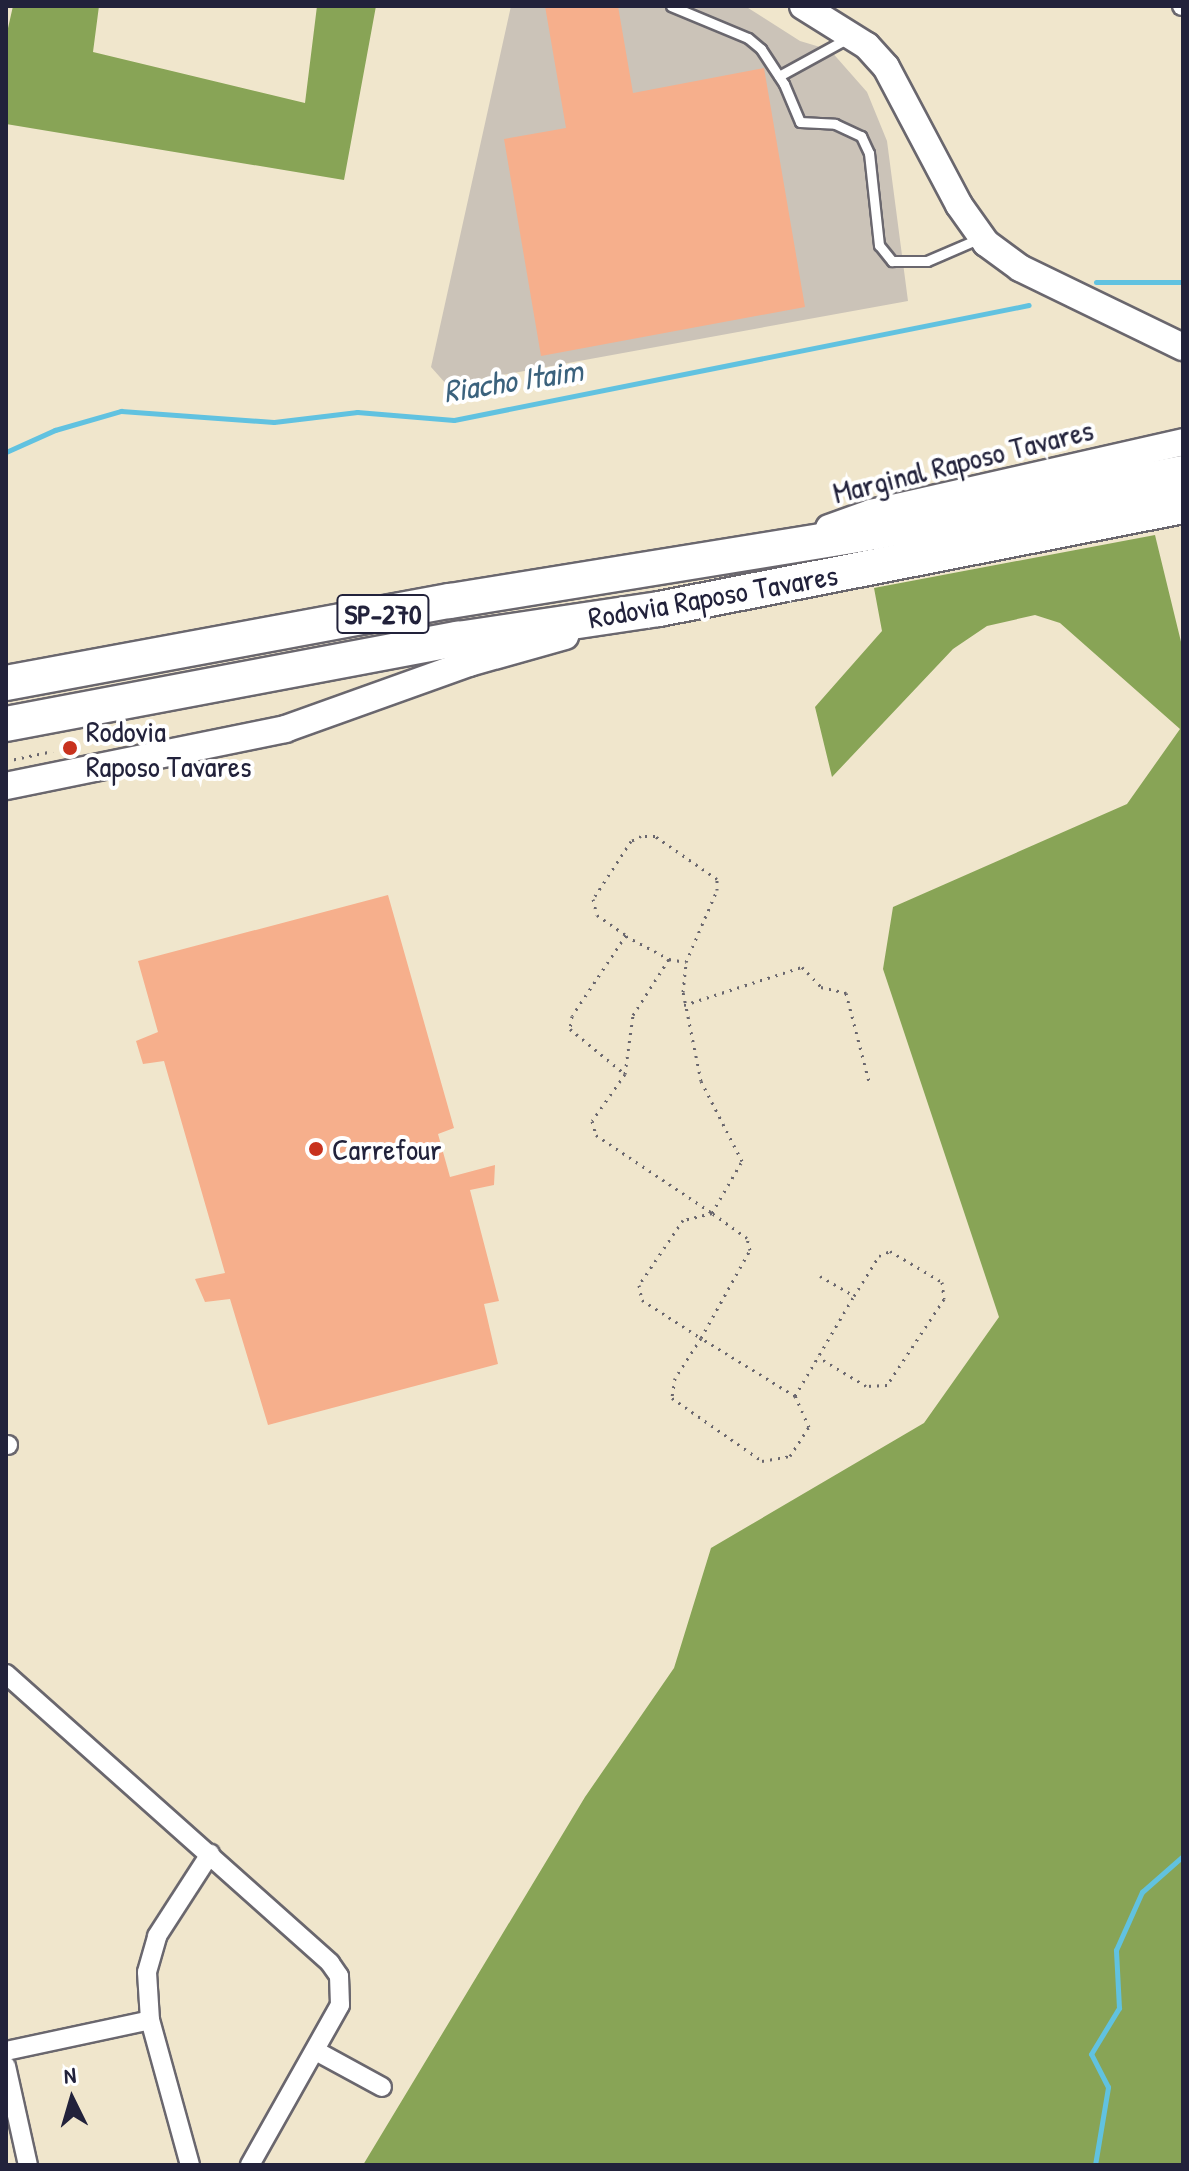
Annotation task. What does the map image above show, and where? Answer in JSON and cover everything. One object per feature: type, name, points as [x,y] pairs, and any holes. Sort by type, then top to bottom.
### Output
[{"type":"highway","name":"Rodovia Raposo Tavares","points":[[6,683],[450,601],[761,551],[1183,473]]},
{"type":"highway","name":"Rodovia Raposo Tavares","points":[[6,724],[458,639],[659,609],[1183,506]]},
{"type":"main road","points":[[803,6],[877,55],[897,82],[959,205],[981,238],[1020,268],[1183,347]]},
{"type":"main road","name":"Marginal Raposo Tavares","points":[[761,551],[871,513],[1183,442]]},
{"type":"main road","points":[[6,786],[285,729],[469,663],[659,609]]},
{"type":"street","points":[[6,1674],[210,1854],[339,1976],[340,2005],[250,2165]]},
{"type":"street","points":[[190,2165],[150,2020],[147,1972],[157,1936],[210,1854]]},
{"type":"street","points":[[6,2051],[150,2020]]},
{"type":"street","points":[[316,2051],[382,2087]]},
{"type":"street","points":[[6,2066],[28,2165]]},
{"type":"lane","points":[[671,6],[748,38],[779,76],[800,122],[849,127],[867,143],[879,245],[892,261],[927,261],[981,238]]},
{"type":"lane","points":[[779,76],[851,36]]},
{"type":"path","points":[[6,761],[53,751]]},
{"type":"path","points":[[669,959],[633,1015],[625,1074],[592,1121],[596,1135],[712,1213],[747,1238],[750,1250],[701,1338],[675,1378],[672,1398],[762,1461],[790,1456],[806,1439],[807,1416],[795,1396],[701,1338],[642,1300],[639,1285],[683,1220],[712,1213],[742,1161],[701,1081],[684,1005],[686,962],[717,890],[717,879],[655,836],[631,841],[593,899],[597,915],[669,959],[686,962]]},
{"type":"path","points":[[625,1074],[570,1029],[572,1016],[626,935]]},
{"type":"path","points":[[684,1005],[802,967],[821,987],[846,993],[869,1081]]},
{"type":"path","points":[[795,1396],[818,1357],[854,1296],[879,1256],[890,1251],[942,1282],[946,1290],[887,1385],[866,1386],[818,1357]]},
{"type":"path","points":[[820,1276],[854,1296]]},
{"type":"shaded area","points":[[511,6],[745,6],[800,41],[830,50],[867,92],[887,141],[908,301],[447,385],[431,367]]},
{"type":"green space","points":[[13,6],[99,6],[93,52],[305,103],[317,6],[376,6],[344,180],[6,124],[6,37]]},
{"type":"green space","points":[[1155,535],[1183,650],[1183,2165],[363,2165],[585,1797],[674,1668],[711,1548],[924,1423],[999,1317],[883,969],[893,907],[1127,804],[1180,729],[1060,623],[1035,615],[987,626],[953,649],[832,777],[815,707],[882,631],[874,588]]},
{"type":"building","points":[[545,6],[618,6],[633,93],[764,68],[805,307],[541,356],[504,139],[566,128]]},
{"type":"building","name":"Carrefour","points":[[388,895],[454,1128],[438,1134],[450,1177],[495,1165],[494,1185],[470,1190],[499,1301],[484,1304],[498,1364],[268,1425],[230,1299],[205,1302],[195,1279],[225,1273],[164,1061],[143,1064],[136,1041],[158,1032],[138,961]]},
{"type":"waterway","name":"Riacho Itaim","points":[[1096,282],[1183,282]]},
{"type":"waterway","name":"Riacho Itaim","points":[[6,452],[55,430],[121,411],[274,422],[357,412],[454,420],[1029,305]]},
{"type":"waterway","points":[[1095,2165],[1108,2087],[1091,2054],[1119,2008],[1116,1950],[1142,1892],[1183,1856]]},
{"type":"place","name":"Rodovia Raposo Tavares","points":[[70,748]]},
{"type":"place","name":"Carrefour","points":[[316,1149]]}]
